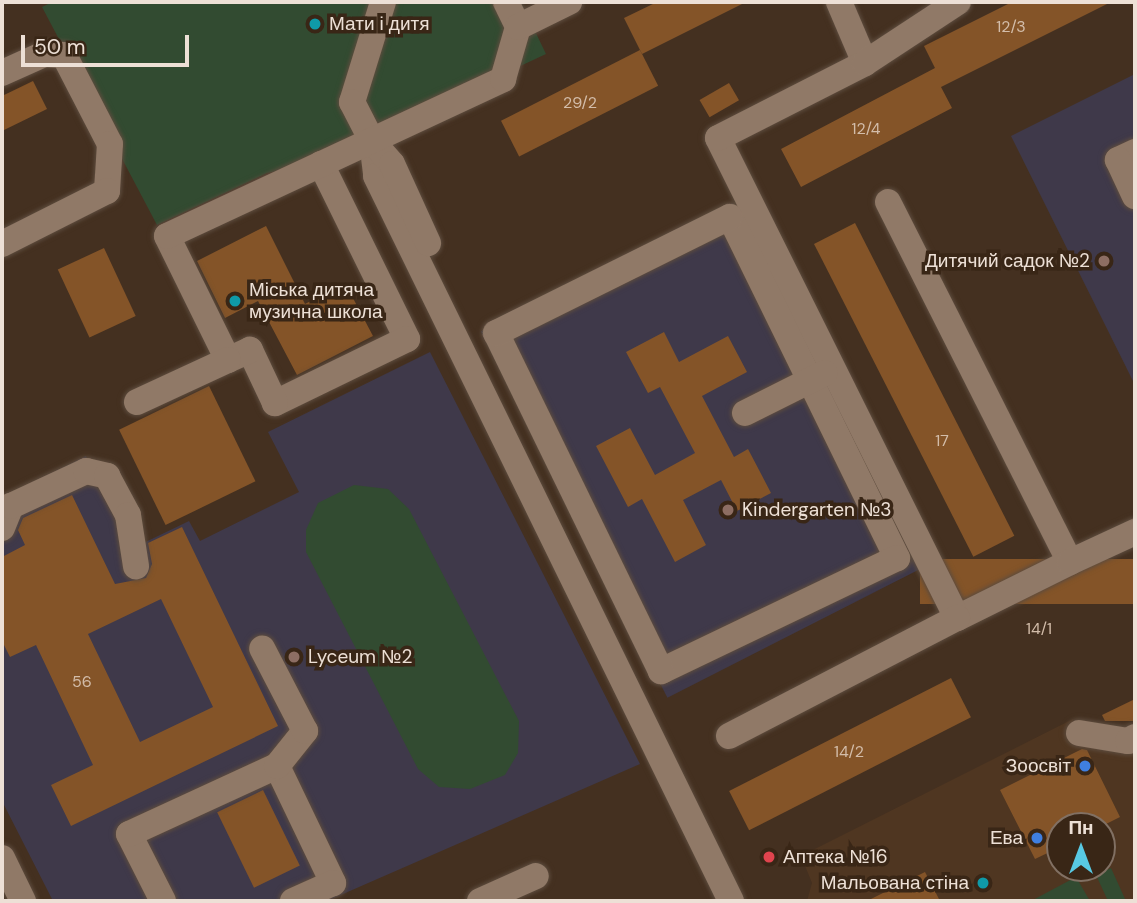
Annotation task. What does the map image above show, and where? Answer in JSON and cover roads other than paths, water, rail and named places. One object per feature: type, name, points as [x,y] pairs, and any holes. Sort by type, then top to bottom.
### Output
[{"type":"street","points":[[383,2],[352,102],[372,141],[392,164],[749,901]]},
{"type":"street","points":[[228,360],[167,236],[503,79],[518,27],[506,2]]},
{"type":"street","points":[[518,27],[569,2]]},
{"type":"street","points":[[838,2],[865,63]]},
{"type":"street","points":[[957,618],[821,375],[730,217],[496,333],[661,671],[897,558],[821,375],[718,138],[865,63],[958,2]]},
{"type":"street","points":[[2,73],[44,54],[64,55],[110,144],[107,191],[2,244]]},
{"type":"street","points":[[372,141],[376,176],[731,901]]},
{"type":"street","points":[[1135,152],[1118,160],[1135,196]]},
{"type":"street","points":[[137,402],[250,349],[275,403],[407,339],[321,164]]},
{"type":"street","points":[[888,202],[1070,562]]},
{"type":"street","points":[[745,413],[821,375]]},
{"type":"street","points":[[2,528],[11,506],[86,471],[107,476],[128,515],[136,566]]},
{"type":"street","points":[[729,736],[957,618],[1135,532]]},
{"type":"street","points":[[163,901],[129,834],[277,766],[304,731],[262,648]]},
{"type":"street","points":[[1079,733],[1133,745]]},
{"type":"street","points":[[277,766],[333,883],[293,901]]},
{"type":"street","points":[[2,858],[23,901]]},
{"type":"street","points":[[480,901],[536,876]]},
{"type":"place","name":"Мати і дитя","points":[[315,24]]},
{"type":"place","name":"Дитячий садок №2","points":[[1104,261]]},
{"type":"place","name":"Міська дитяча музична школа","points":[[235,301]]},
{"type":"place","name":"Kindergarten №3","points":[[728,510]]},
{"type":"place","name":"Lyceum №2","points":[[294,657]]},
{"type":"place","name":"Зоосвіт","points":[[1085,766]]},
{"type":"place","name":"Ева","points":[[1037,838]]},
{"type":"place","name":"Аптека №16","points":[[769,857]]},
{"type":"place","name":"Мальована стіна","points":[[983,883]]}]
